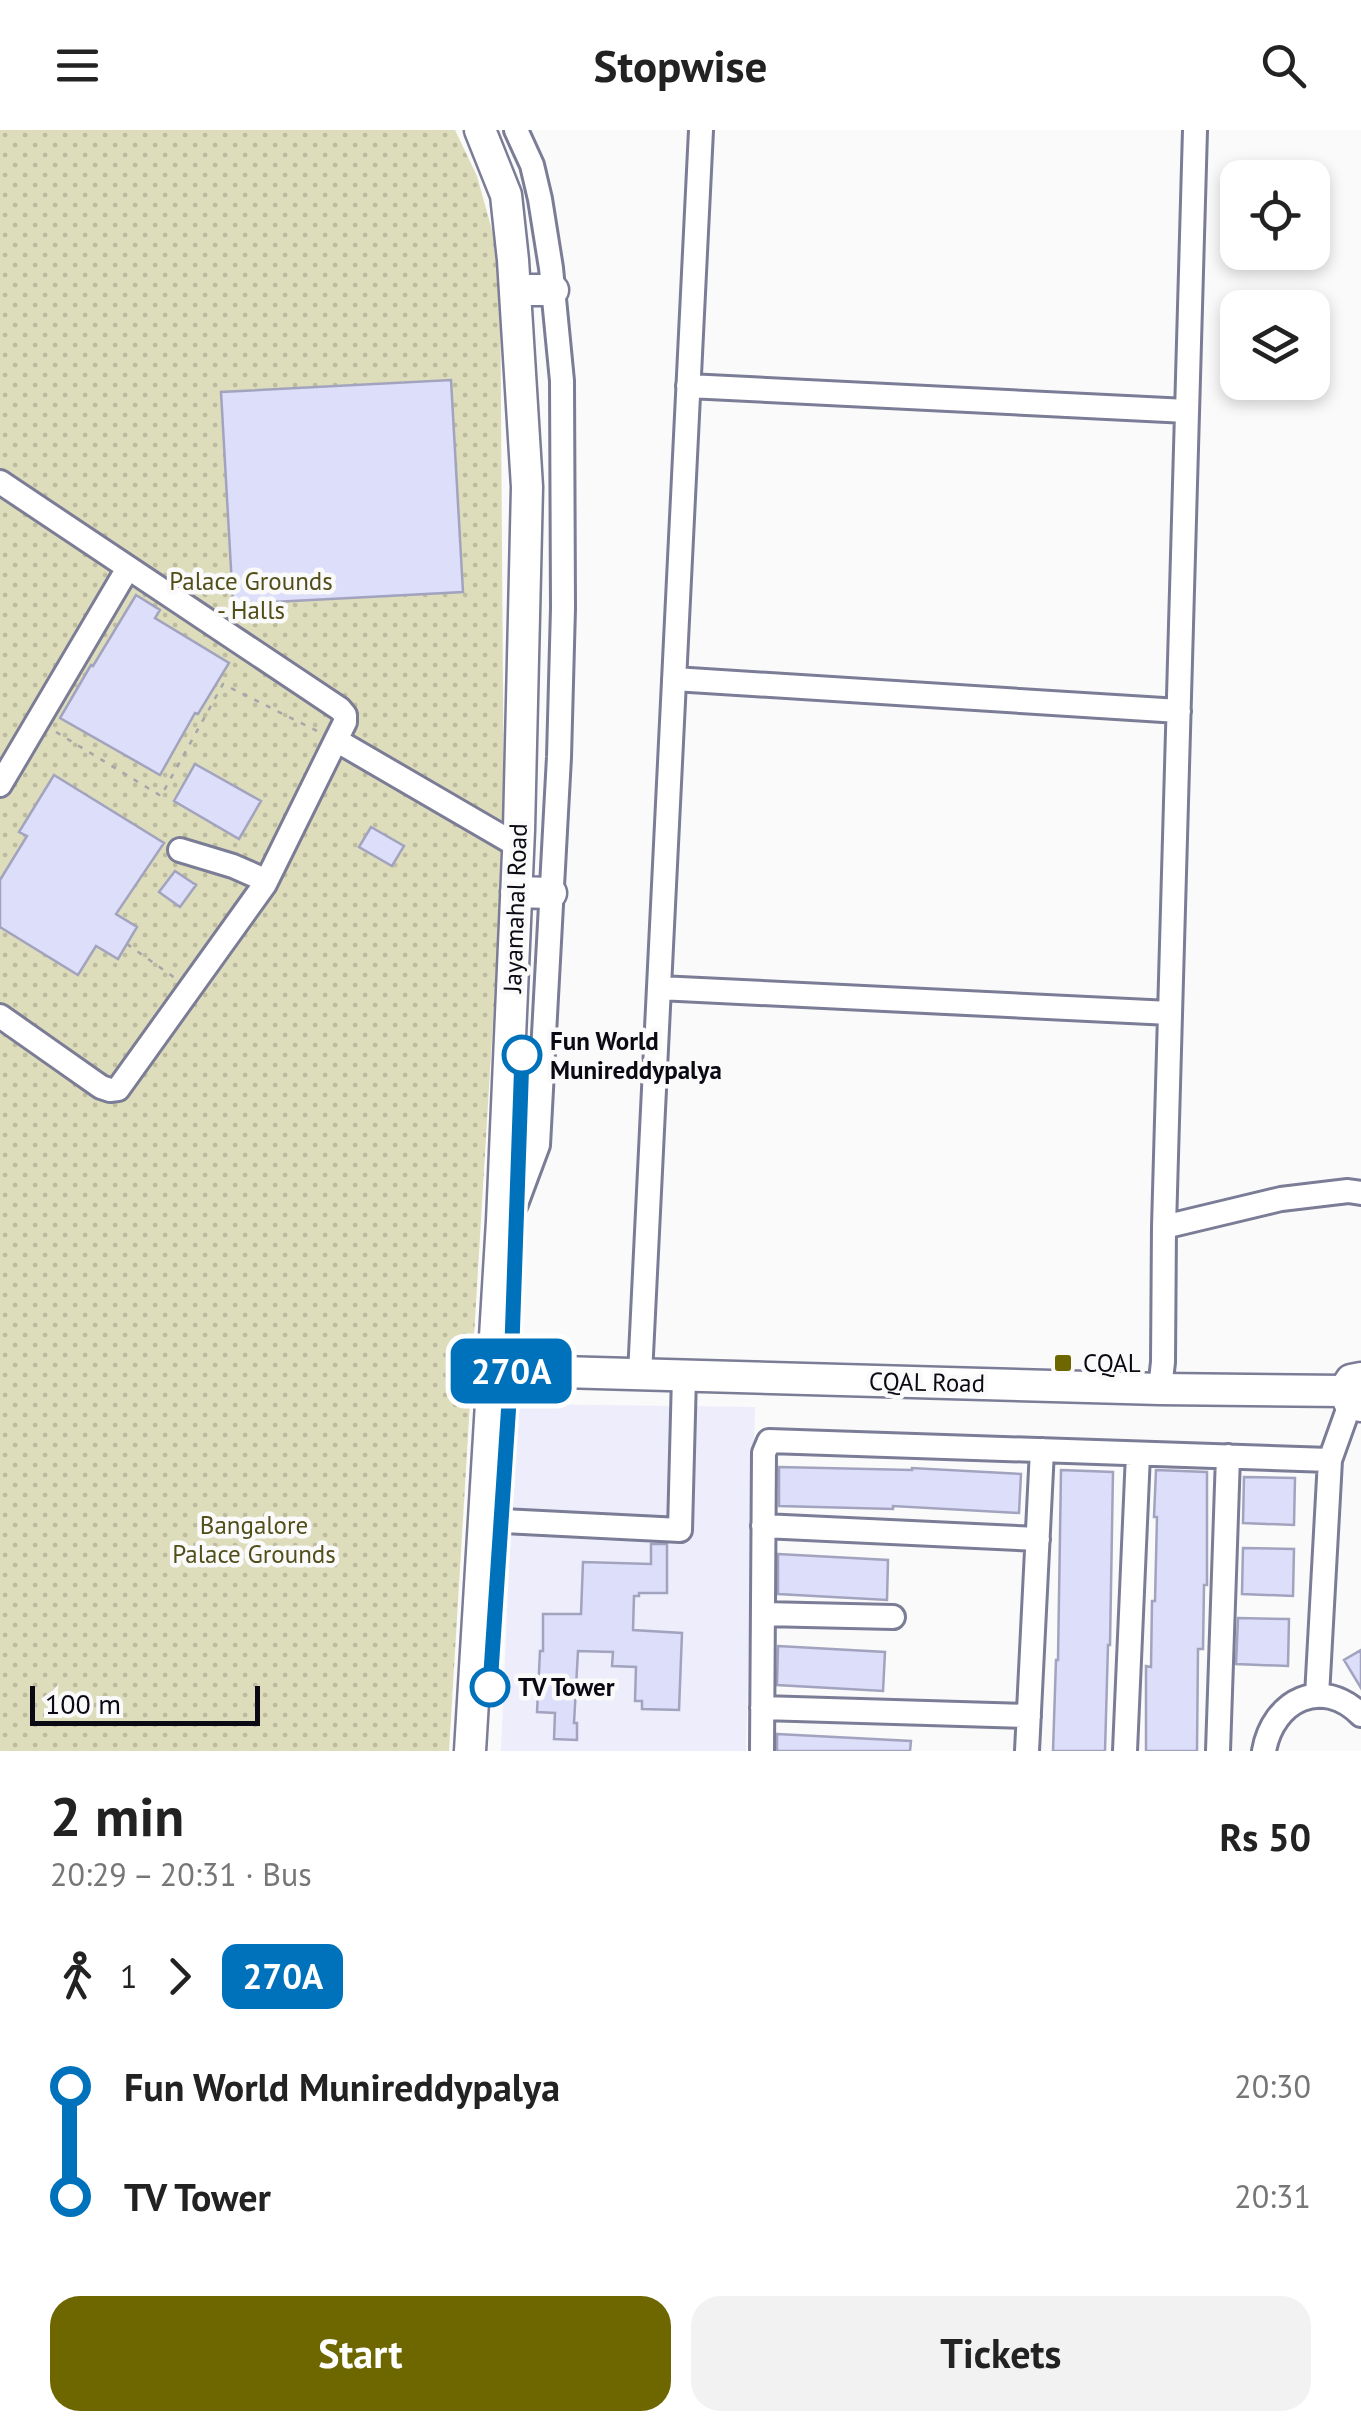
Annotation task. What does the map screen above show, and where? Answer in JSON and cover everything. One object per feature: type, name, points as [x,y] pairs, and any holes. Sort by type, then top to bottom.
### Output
[{"type":"main road","name":"Jayamahal Road","points":[[480,130],[506,195],[532,290]]},
{"type":"main road","name":"Jayamahal Road","points":[[470,1751],[516,1204],[532,892],[523,836],[532,290],[519,205],[493,130]]},
{"type":"main road","name":"Jayamahal Road","points":[[486,1751],[501,1521],[502,1221],[532,892]]},
{"type":"main road","name":"CQAL Road","points":[[501,1371],[1354,1395]]},
{"type":"street","points":[[516,130],[536,182],[532,290],[562,381],[559,757],[532,892]]},
{"type":"street","points":[[640,1375],[701,130]]},
{"type":"street","points":[[1160,1389],[1196,130]]},
{"type":"street","points":[[688,386],[1187,411]]},
{"type":"street","points":[[0,482],[345,715],[265,884],[180,982],[118,1089],[110,1090],[0,1016]]},
{"type":"street","points":[[0,785],[128,568]]},
{"type":"street","points":[[674,680],[1179,711]]},
{"type":"street","points":[[336,740],[523,836]]},
{"type":"street","points":[[180,850],[258,877]]},
{"type":"street","points":[[0,1002],[109,1076],[156,1025],[258,877],[277,859]]},
{"type":"street","points":[[659,988],[1170,1014]]},
{"type":"street","points":[[1164,1227],[1281,1199],[1348,1190],[1361,1193]]},
{"type":"street","points":[[501,1521],[680,1530],[684,1376]]},
{"type":"street","points":[[1317,1696],[1330,1460],[1354,1395]]},
{"type":"street","points":[[762,1751],[764,1453],[769,1441],[1330,1460]]},
{"type":"street","points":[[1027,1751],[1042,1450]]},
{"type":"street","points":[[1125,1751],[1138,1454]]},
{"type":"street","points":[[1218,1751],[1228,1456]]},
{"type":"street","points":[[764,1526],[1038,1540]]},
{"type":"street","points":[[763,1614],[893,1617]]},
{"type":"street","points":[[1264,1751],[1277,1715],[1292,1703],[1317,1696],[1344,1701],[1360,1711]]},
{"type":"street","points":[[762,1708],[1028,1716]]},
{"type":"path","points":[[37,720],[161,796],[223,684],[336,740]]},
{"type":"path","points":[[127,944],[180,982]]},
{"type":"shaded area","points":[[516,1404],[755,1407],[746,1751],[501,1751]]},
{"type":"green space","name":"Palace Grounds - Halls","points":[[0,130],[455,130],[477,176],[500,259],[504,838],[449,1751],[0,1751]]},
{"type":"building","points":[[451,380],[463,592],[233,604],[221,392]]},
{"type":"building","points":[[136,595],[160,610],[155,618],[229,663],[160,775],[60,718]]},
{"type":"building","points":[[195,764],[261,801],[239,839],[174,801]]},
{"type":"building","points":[[54,775],[164,843],[116,914],[137,927],[118,959],[96,946],[78,975],[0,927],[0,880],[27,836],[19,832]]},
{"type":"building","points":[[371,827],[404,846],[392,866],[359,847]]},
{"type":"building","points":[[175,871],[196,885],[180,907],[159,892]]},
{"type":"building","points":[[779,1467],[1021,1474],[1019,1513],[893,1506],[779,1506]]},
{"type":"building","points":[[1061,1470],[1113,1472],[1105,1751],[1053,1751]]},
{"type":"building","points":[[1156,1470],[1207,1472],[1207,1585],[1203,1649],[1198,1649],[1197,1751],[1146,1751],[1146,1666],[1151,1667],[1155,1601]]},
{"type":"building","points":[[1244,1477],[1295,1478],[1294,1525],[1243,1523]]},
{"type":"building","points":[[651,1544],[667,1544],[667,1593],[634,1596],[633,1630],[682,1633],[679,1710],[642,1709],[642,1701],[635,1701],[636,1667],[612,1666],[613,1652],[578,1651],[574,1723],[577,1740],[554,1739],[555,1713],[537,1712],[543,1614],[581,1614],[583,1562],[651,1564]]},
{"type":"building","points":[[1243,1548],[1294,1549],[1293,1596],[1242,1594]]},
{"type":"building","points":[[778,1554],[888,1560],[887,1600],[778,1594]]},
{"type":"building","points":[[1238,1618],[1289,1619],[1288,1666],[1236,1664]]},
{"type":"building","points":[[778,1646],[885,1652],[883,1691],[777,1685]]},
{"type":"building","points":[[1361,1650],[1361,1688],[1344,1660]]},
{"type":"building","points":[[777,1734],[911,1741],[910,1751],[777,1751]]},
{"type":"bus line","name":"270A","points":[[490,1687],[511,1372],[522,1055]]},
{"type":"place","name":"Fun World Munireddypalya","points":[[522,1055]]},
{"type":"place","name":"CQAL","points":[[1063,1363]]},
{"type":"place","name":"TV Tower","points":[[490,1687]]},
{"type":"park label","name":"Bangalore Palace Grounds","points":[[254,1540]]}]
